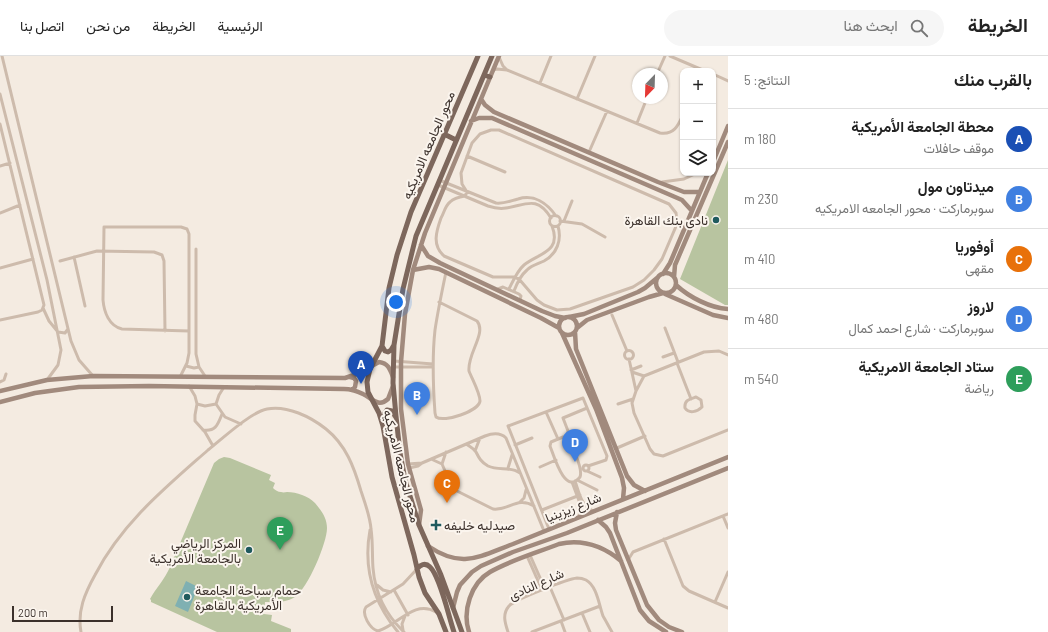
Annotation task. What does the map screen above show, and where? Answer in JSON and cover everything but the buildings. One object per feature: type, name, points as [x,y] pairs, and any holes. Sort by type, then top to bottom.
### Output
[{"type":"main road","name":"محور الجامعه الامريكيه","points":[[446,632],[438,613],[426,593],[417,569],[392,477],[383,426],[379,413],[368,392],[367,382],[368,373],[382,346],[387,296],[399,247],[411,212],[478,56]]},
{"type":"main road","name":"محور الجامعه الامريكيه","points":[[462,632],[441,575],[419,525],[409,495],[406,465],[396,416],[394,345],[405,278],[416,236],[492,56]]},
{"type":"main road","points":[[484,74],[490,77]]},
{"type":"main road","points":[[444,134],[456,140]]},
{"type":"main road","points":[[405,278],[412,278]]},
{"type":"main road","points":[[382,346],[385,351],[388,352],[394,345]]},
{"type":"main road","points":[[383,426],[386,411],[392,411],[396,416]]},
{"type":"main road","points":[[417,569],[426,564],[430,566],[434,572],[454,632]]},
{"type":"street","points":[[2,56],[68,329],[79,360],[93,376]]},
{"type":"street","points":[[499,56],[503,66],[507,70]]},
{"type":"street","points":[[499,56],[445,185],[421,245],[413,270],[403,328],[401,364],[401,408],[406,465],[419,466],[422,463],[480,438],[493,434],[500,434],[506,438],[544,531]]},
{"type":"street","points":[[540,83],[551,56]]},
{"type":"street","points":[[576,98],[595,56]]},
{"type":"street","points":[[660,68],[665,56]]},
{"type":"street","points":[[670,56],[696,68]]},
{"type":"street","points":[[493,70],[507,70],[665,134],[671,133],[675,130],[680,120]]},
{"type":"street","points":[[716,75],[728,81]]},
{"type":"street","points":[[0,94],[47,280],[61,350],[58,365],[47,380]]},
{"type":"street","points":[[481,99],[485,105],[494,112],[658,182],[684,192],[700,192]]},
{"type":"street","points":[[637,123],[645,104]]},
{"type":"street","points":[[589,152],[606,111]]},
{"type":"street","points":[[471,121],[479,118],[492,118],[682,200],[692,211]]},
{"type":"street","points":[[0,124],[44,302],[44,308],[49,321],[57,331],[63,333],[68,329]]},
{"type":"street","points":[[716,154],[728,126]]},
{"type":"street","points":[[487,130],[499,130],[664,201],[669,204],[678,218],[676,229],[659,265],[644,280],[626,290],[576,308],[561,310],[548,306],[537,300],[519,279],[515,277],[497,278],[487,275],[449,258],[439,250],[435,236],[444,211],[452,200],[465,196],[467,192],[462,184],[461,176],[462,169],[472,143],[480,134],[487,130]]},
{"type":"street","points":[[728,142],[675,265],[674,277],[676,285],[696,299],[715,307],[728,309]]},
{"type":"street","points":[[467,156],[506,172]]},
{"type":"street","points":[[0,166],[10,163]]},
{"type":"street","points":[[658,182],[676,181],[690,176]]},
{"type":"street","points":[[559,328],[560,322],[567,317],[579,315],[638,292],[662,274],[670,263],[707,176]]},
{"type":"street","points":[[438,182],[496,203],[504,204],[518,199],[532,198],[544,203],[560,221]]},
{"type":"street","points":[[445,185],[465,196],[496,209],[530,203],[544,210],[551,218],[550,223],[554,231],[554,240],[550,249],[541,256],[525,264],[515,277],[509,289]]},
{"type":"street","points":[[564,221],[572,201]]},
{"type":"street","points":[[0,213],[20,205]]},
{"type":"street","points":[[551,218],[556,216]]},
{"type":"street","points":[[514,291],[519,279],[529,268],[545,260],[554,252],[559,241],[558,226],[560,221]]},
{"type":"street","points":[[560,221],[582,224],[605,237]]},
{"type":"street","points":[[181,375],[186,366],[189,353],[189,331],[189,314],[189,270],[189,264],[189,232],[182,226],[104,227],[102,300],[103,306],[110,321],[116,328],[122,330],[189,331]]},
{"type":"street","points":[[552,226],[558,226]]},
{"type":"street","points":[[421,245],[426,254],[433,259],[551,314],[575,320],[577,324],[576,349],[627,476],[630,481],[639,488],[645,490]]},
{"type":"street","points":[[196,249],[196,354],[199,367],[205,376]]},
{"type":"street","points":[[60,261],[97,251],[160,253],[164,256],[165,331]]},
{"type":"street","points":[[74,257],[85,306]]},
{"type":"street","points":[[0,268],[33,259]]},
{"type":"street","points":[[189,264],[196,263]]},
{"type":"street","points":[[413,270],[428,267],[446,272],[542,318],[559,328],[596,409],[622,478],[624,488],[623,499]]},
{"type":"street","points":[[189,270],[196,270]]},
{"type":"street","points":[[439,302],[471,317],[477,321],[480,326],[480,333],[473,350],[469,366],[469,371],[480,399],[477,407],[444,419],[438,419],[435,413],[433,365],[435,330],[439,302],[446,272]]},
{"type":"street","points":[[662,274],[668,273],[674,277]]},
{"type":"street","points":[[657,278],[656,286],[658,290],[712,315],[728,318]]},
{"type":"street","points":[[562,333],[569,335],[587,320],[649,296],[672,291],[676,285]]},
{"type":"street","points":[[498,289],[503,287],[514,291],[520,295],[520,300]]},
{"type":"street","points":[[0,320],[38,312],[44,308]]},
{"type":"street","points":[[189,314],[196,314]]},
{"type":"street","points":[[612,315],[627,351],[625,356],[629,359],[636,391]]},
{"type":"street","points":[[665,328],[691,399]]},
{"type":"street","points":[[627,351],[633,353],[633,357],[629,359]]},
{"type":"street","points":[[728,355],[719,351],[704,352],[644,376],[633,399],[634,413],[654,454],[663,456],[728,430]]},
{"type":"street","points":[[663,357],[674,352]]},
{"type":"street","points":[[0,391],[47,380],[93,376],[181,375],[350,377],[379,362],[387,364],[394,382],[386,401],[377,403],[365,395],[352,390],[189,386],[79,387],[35,393],[0,402]]},
{"type":"street","points":[[394,364],[409,363],[433,365]]},
{"type":"street","points":[[401,364],[409,367],[433,365]]},
{"type":"street","points":[[186,366],[194,368],[199,367]]},
{"type":"street","points":[[632,371],[641,366]]},
{"type":"street","points":[[632,371],[644,376]]},
{"type":"street","points":[[0,382],[5,379],[6,374]]},
{"type":"street","points":[[350,377],[354,378],[356,381],[356,387],[352,390]]},
{"type":"street","points":[[189,386],[195,396],[197,404],[195,421],[203,430],[213,446]]},
{"type":"street","points":[[225,387],[219,394],[216,404],[222,414],[232,421],[241,424]]},
{"type":"street","points":[[549,529],[508,426],[582,398],[607,457],[606,460],[588,466],[585,465],[584,470],[575,481]]},
{"type":"street","points":[[698,398],[702,400],[700,409],[690,412],[686,410],[684,405],[686,401],[691,399],[698,398]]},
{"type":"street","points":[[618,404],[633,399]]},
{"type":"street","points":[[197,404],[205,406],[216,404]]},
{"type":"street","points":[[81,632],[80,618],[84,598],[96,572],[130,523],[151,501],[213,446],[241,424],[261,411],[278,408],[304,415],[326,428],[340,442],[351,461],[366,506],[371,527],[373,570],[379,599]]},
{"type":"street","points":[[587,408],[563,418],[568,431],[568,439],[584,470],[600,477]]},
{"type":"street","points":[[546,412],[558,439]]},
{"type":"street","points":[[203,430],[215,428],[218,425],[222,414]]},
{"type":"street","points":[[582,435],[568,439],[563,437],[551,442],[550,446],[564,478],[568,481],[575,481],[597,490]]},
{"type":"street","points":[[616,448],[645,436]]},
{"type":"street","points":[[475,451],[480,438]]},
{"type":"street","points":[[515,445],[532,438]]},
{"type":"street","points":[[466,444],[475,451],[481,461],[487,465],[496,468],[508,468],[520,473]]},
{"type":"street","points":[[442,464],[446,452]]},
{"type":"street","points":[[508,468],[512,453]]},
{"type":"street","name":"شارع زيزينيا","points":[[427,545],[450,558],[461,560],[477,557],[728,457]]},
{"type":"street","points":[[431,459],[442,464],[453,489],[491,509],[500,509],[520,502],[534,506]]},
{"type":"street","points":[[540,467],[556,460]]},
{"type":"street","name":"شارع زيزينيا","points":[[453,610],[460,585],[472,572],[481,566],[513,552],[567,533],[728,468]]},
{"type":"street","points":[[680,476],[685,485]]},
{"type":"street","points":[[670,480],[674,490]]},
{"type":"street","points":[[575,481],[581,506],[580,516]]},
{"type":"street","points":[[520,502],[526,493],[526,488]]},
{"type":"street","points":[[542,510],[579,495]]},
{"type":"street","points":[[579,495],[584,506],[593,511]]},
{"type":"street","points":[[617,512],[615,527],[644,600],[650,611],[664,623],[682,632]]},
{"type":"street","points":[[628,560],[633,552],[728,514]]},
{"type":"street","points":[[723,516],[728,528]]},
{"type":"street","points":[[598,520],[606,528],[613,541],[640,610],[649,621],[666,632]]},
{"type":"street","points":[[371,527],[368,544],[368,565],[371,581],[379,599],[398,632]]},
{"type":"street","points":[[559,544],[567,533]]},
{"type":"street","points":[[613,541],[620,539]]},
{"type":"street","points":[[664,540],[683,586],[689,591],[728,608]]},
{"type":"street","points":[[469,632],[467,611],[468,602],[472,593],[481,580],[489,573],[517,560],[569,541],[590,544],[610,553],[621,562]]},
{"type":"street","points":[[623,548],[633,552]]},
{"type":"street","points":[[513,552],[517,560]]},
{"type":"street","points":[[529,556],[544,590]]},
{"type":"street","points":[[477,557],[481,566]]},
{"type":"street","points":[[417,569],[409,579],[364,609],[364,614],[372,629],[380,631],[415,610],[424,608],[438,613]]},
{"type":"street","points":[[715,602],[728,572]]},
{"type":"street","name":"شارع النادى","points":[[508,632],[504,619],[506,610],[512,603],[573,579],[584,579],[593,587],[612,632]]},
{"type":"street","points":[[375,583],[383,590],[392,591]]},
{"type":"street","points":[[550,587],[565,632]]},
{"type":"street","points":[[392,591],[406,615]]},
{"type":"street","points":[[532,632],[600,606]]},
{"type":"street","points":[[582,613],[590,632]]},
{"type":"street","points":[[404,632],[402,624],[406,615]]},
{"type":"street","points":[[393,623],[404,632]]},
{"type":"green space","name":"نادى بنك القاهرة","points":[[728,160],[728,305],[725,305],[680,279]]},
{"type":"green space","name":"المركز الرياضي بالجامعة الأمريكية","points":[[224,457],[230,458],[271,475],[269,480],[275,483],[273,488],[280,492],[291,492],[306,496],[315,503],[325,518],[327,528],[324,544],[311,575],[300,592],[295,597],[288,600],[280,602],[265,602],[264,614],[272,615],[271,621],[291,629],[291,632],[217,632],[151,602],[150,599],[166,576],[214,463]]},
{"type":"water","name":"حمام سباحة الجامعة الأمريكية بالقاهرة","points":[[186,581],[198,587],[188,612],[175,606]]},
{"type":"place","name":"نادى بنك القاهرة","points":[[716,220]]},
{"type":"place","name":"محطة الجامعة الأمريكية","points":[[361,384]]},
{"type":"place","name":"ميدتاون مول","points":[[417,415]]},
{"type":"place","name":"لاروز","points":[[575,462]]},
{"type":"place","name":"أوفوريا","points":[[447,503]]},
{"type":"place","name":"صيدليه خليفه","points":[[436,525]]},
{"type":"place","name":"المركز الرياضي بالجامعة الأمريكية","points":[[249,550]]},
{"type":"place","name":"ستاد الجامعة الامريكية","points":[[280,550]]},
{"type":"place","name":"حمام سباحة الجامعة الأمريكية بالقاهرة","points":[[187,597]]}]
